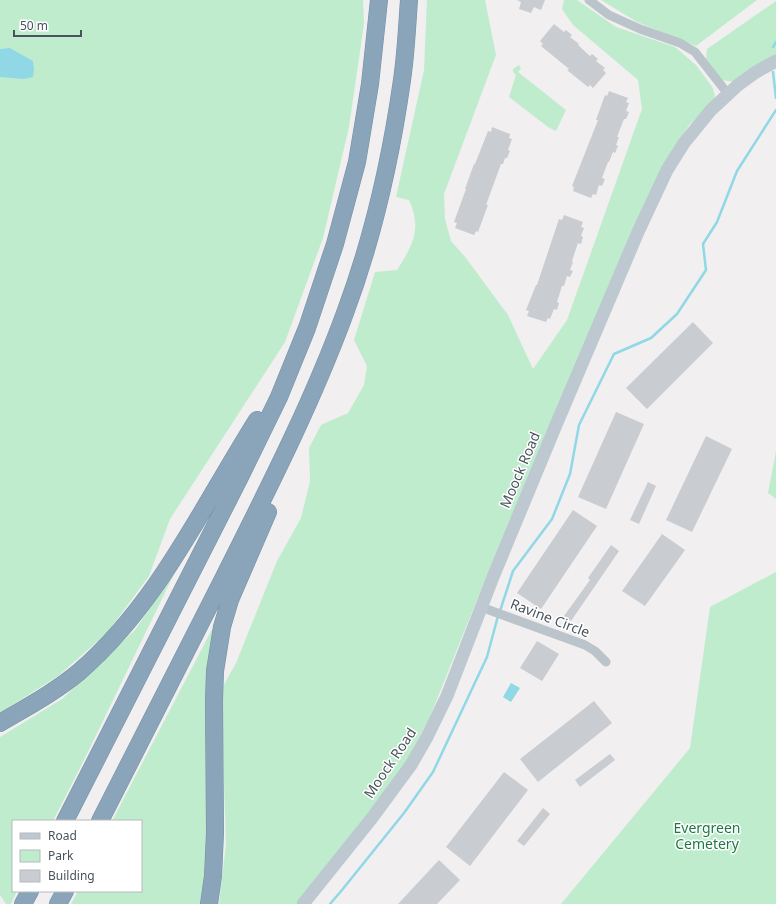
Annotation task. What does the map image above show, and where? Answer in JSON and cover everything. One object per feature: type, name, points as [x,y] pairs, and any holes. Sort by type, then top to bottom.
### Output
[{"type":"highway","points":[[66,820],[240,477],[279,396],[307,328],[336,244],[362,137],[370,84],[379,0]]},
{"type":"highway","points":[[101,820],[281,462],[311,398],[346,312],[383,183],[396,122],[409,0]]},
{"type":"highway","points":[[0,723],[67,682],[98,654],[131,618],[163,574],[201,514],[256,420],[279,396]]},
{"type":"highway","points":[[209,904],[213,876],[214,848],[214,700],[215,671],[218,650],[222,628],[230,600],[241,571],[267,517],[281,462]]},
{"type":"highway","points":[[23,904],[29,892]]},
{"type":"highway","points":[[58,904],[64,892]]},
{"type":"main road","name":"Moock Road","points":[[303,904],[372,818],[411,765],[427,737],[486,609],[556,425],[660,181],[676,153],[695,127],[728,94],[756,72],[776,61]]},
{"type":"street","points":[[589,0],[609,15],[640,29],[680,43],[695,52],[728,94]]},
{"type":"street","name":"Ravine Circle","points":[[486,609],[584,645],[594,651],[606,662]]},
{"type":"green space","points":[[0,0],[363,0],[364,24],[349,127],[323,238],[285,342],[170,519],[149,576],[107,633],[58,676],[0,713]]},
{"type":"green space","points":[[427,0],[485,0],[496,55],[444,194],[445,219],[451,241],[466,258],[508,315],[533,369],[567,320],[642,109],[638,80],[573,25],[562,9],[564,0],[577,0],[616,27],[675,47],[696,65],[713,88],[715,97],[712,103],[689,125],[667,160],[489,570],[429,719],[398,777],[296,904],[219,904],[226,844],[221,690],[236,663],[277,561],[301,518],[310,481],[309,448],[321,425],[348,413],[364,385],[367,366],[354,340],[375,272],[397,270],[411,245],[414,236],[415,220],[409,200],[396,197],[424,70]]},
{"type":"green space","points":[[601,0],[757,0],[696,46],[637,22]]},
{"type":"green space","points":[[776,1],[776,56],[734,82],[722,80],[706,60],[707,49]]},
{"type":"green space","points":[[519,65],[521,69],[518,72],[566,110],[556,131],[548,127],[509,97],[516,75],[513,72],[513,69]]},
{"type":"green space","points":[[776,451],[776,499],[768,493]]},
{"type":"green space","points":[[175,572],[54,820],[12,820],[12,892],[17,892],[11,904],[6,904],[0,895],[0,737],[62,699],[135,630]]},
{"type":"green space","name":"Evergreen Cemetery","points":[[776,572],[776,904],[561,904],[690,748],[710,607]]},
{"type":"green space","points":[[220,614],[208,872],[203,904],[71,904],[77,892],[142,892],[142,820],[113,820]]},
{"type":"water","points":[[10,48],[33,61],[33,77],[24,79],[0,77],[0,49]]},
{"type":"water","points":[[511,683],[520,688],[511,702],[503,697]]},
{"type":"building","points":[[517,0],[545,0],[541,10],[534,7],[531,13],[519,9],[521,2]]},
{"type":"building","points":[[554,24],[564,32],[566,30],[572,35],[570,37],[579,44],[578,45],[590,56],[592,54],[598,59],[596,61],[605,68],[603,70],[606,73],[593,88],[590,85],[588,87],[541,46],[543,44],[540,41]]},
{"type":"building","points":[[609,91],[628,98],[626,102],[629,103],[626,111],[629,112],[626,119],[624,119],[617,137],[619,137],[616,145],[618,146],[608,162],[602,178],[605,179],[602,186],[599,185],[596,195],[593,194],[591,198],[573,191],[574,187],[572,186],[598,120],[596,120],[605,95],[607,96]]},
{"type":"building","points":[[492,127],[510,134],[509,138],[512,139],[508,150],[510,151],[503,164],[501,164],[478,232],[476,231],[474,235],[455,228],[457,223],[454,222],[474,164],[488,131],[491,132]]},
{"type":"building","points":[[564,215],[583,222],[581,227],[584,228],[581,236],[583,237],[581,244],[578,243],[572,261],[570,270],[573,271],[570,277],[567,276],[564,286],[562,286],[557,302],[559,303],[557,310],[554,309],[550,319],[548,318],[546,322],[527,316],[529,311],[526,310],[537,285],[559,219],[562,220]]},
{"type":"building","points":[[693,322],[713,343],[647,409],[626,388]]},
{"type":"building","points":[[616,412],[644,424],[606,509],[578,497]]},
{"type":"building","points":[[706,436],[732,449],[692,532],[666,520]]},
{"type":"building","points":[[648,482],[656,486],[639,524],[630,520]]},
{"type":"building","points":[[573,510],[597,526],[541,609],[517,593]]},
{"type":"building","points":[[662,534],[685,550],[645,606],[622,591]]},
{"type":"building","points":[[611,545],[619,551],[571,621],[564,616],[590,580],[588,578]]},
{"type":"building","points":[[537,641],[559,654],[542,681],[520,668]]},
{"type":"building","points":[[594,701],[612,723],[538,782],[520,759]]},
{"type":"building","points":[[610,754],[615,760],[580,787],[575,780]]},
{"type":"building","points":[[504,772],[528,790],[470,866],[446,847]]},
{"type":"building","points":[[543,808],[550,814],[524,846],[517,841]]},
{"type":"building","points":[[439,860],[460,880],[437,904],[398,904]]},
{"type":"waterway","points":[[773,47],[776,42]]},
{"type":"waterway","points":[[773,72],[776,98]]},
{"type":"waterway","points":[[500,611],[513,571],[552,519],[570,474],[579,425],[614,354],[651,338],[677,314],[706,270],[703,244],[717,222],[737,171],[776,110]]},
{"type":"waterway","points":[[330,904],[404,813],[433,772],[487,657],[498,616]]}]
